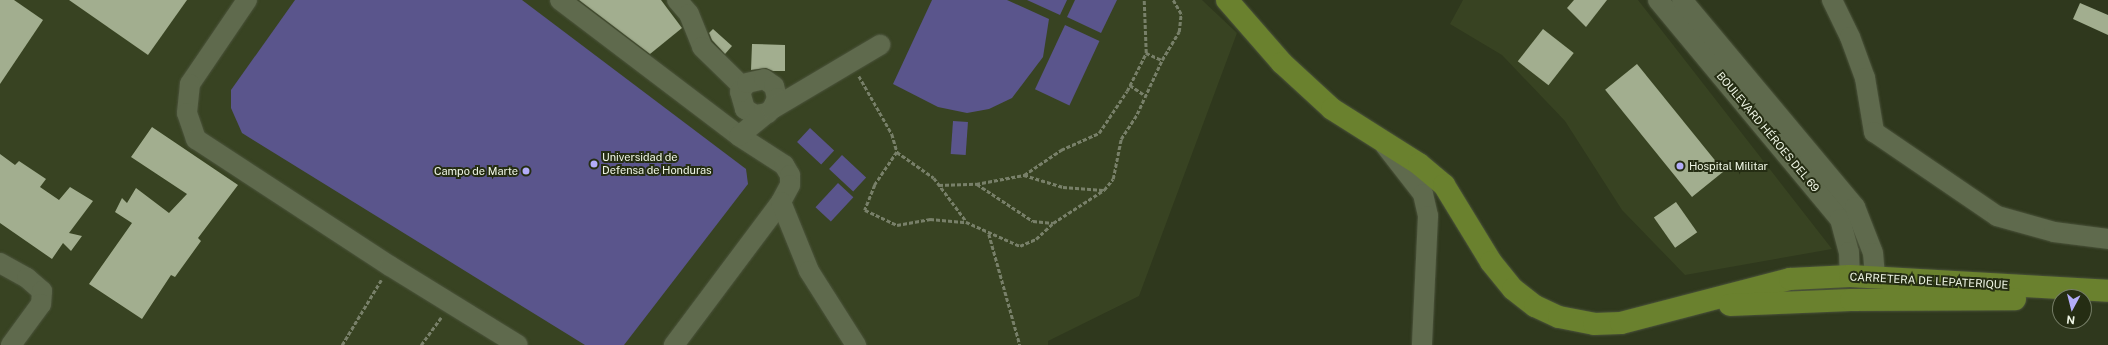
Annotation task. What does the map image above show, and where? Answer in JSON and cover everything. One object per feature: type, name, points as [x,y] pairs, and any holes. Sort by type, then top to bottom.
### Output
[{"type":"main road","name":"CARRETERA DE LEPATERIQUE","points":[[1227,0],[1282,63],[1332,109],[1385,145],[1419,164],[1444,185],[1491,262],[1513,289],[1535,306],[1559,317],[1594,324],[1621,323],[1790,279],[1862,280],[2108,290]]},
{"type":"main road","points":[[1803,302],[1830,289],[1862,280],[1925,300]]},
{"type":"main road","points":[[2092,298],[2108,297]]},
{"type":"main road","name":"CARRETERA DE LEPATERIQUE","points":[[1681,307],[1803,302],[2052,298]]},
{"type":"street","points":[[248,0],[190,84],[187,113],[196,139],[390,266],[518,345]]},
{"type":"street","points":[[560,0],[739,136],[784,165],[790,175],[790,185],[782,202],[674,345]]},
{"type":"street","points":[[677,0],[689,14],[702,47],[743,87]]},
{"type":"street","name":"BOULEVARD HÉROES DEL 69","points":[[1658,0],[1840,219],[1849,252],[1862,280]]},
{"type":"street","name":"BOULEVARD HÉROES DEL 69","points":[[1682,0],[1855,207],[1873,253],[1862,280]]},
{"type":"street","points":[[1832,0],[1850,37],[1865,78],[1874,132],[1997,216],[2054,232],[2108,239]]},
{"type":"street","points":[[739,136],[770,111],[880,45]]},
{"type":"street","points":[[758,78],[769,82],[776,92],[776,104],[770,111],[755,115],[744,109],[740,98],[743,87],[758,78]]},
{"type":"street","points":[[1385,145],[1423,194],[1428,216],[1422,345]]},
{"type":"street","points":[[782,202],[809,271],[856,345]]},
{"type":"street","points":[[0,263],[27,278],[42,291],[41,304],[11,345]]},
{"type":"path","points":[[939,185],[976,184],[1024,175],[1061,150],[1099,133],[1130,85],[1146,53],[1144,0]]},
{"type":"path","points":[[897,152],[875,185],[865,210],[897,225],[930,219],[966,222],[1020,246],[1036,239],[1053,223],[1104,190],[1113,179],[1121,139],[1146,96],[1162,60],[1179,32],[1181,14],[1173,0]]},
{"type":"path","points":[[1146,53],[1162,60]]},
{"type":"path","points":[[852,63],[892,134],[897,152],[934,178],[966,222]]},
{"type":"path","points":[[1130,85],[1146,96]]},
{"type":"path","points":[[1024,175],[1063,187],[1104,190]]},
{"type":"path","points":[[976,184],[1033,221],[1053,223]]},
{"type":"path","points":[[989,233],[1020,345]]},
{"type":"path","points":[[342,345],[390,266]]},
{"type":"path","points":[[421,345],[451,304]]},
{"type":"shaded area","name":"Universidad de Defensa de Honduras","points":[[0,0],[1202,0],[1237,33],[1139,296],[1048,341],[1048,345],[0,345]]},
{"type":"shaded area","name":"Campo de Marte","points":[[295,0],[522,0],[746,169],[748,184],[624,345],[585,345],[242,133],[231,108],[231,90]]},
{"type":"shaded area","points":[[932,0],[1007,0],[1049,19],[1043,57],[1012,98],[989,109],[967,113],[938,107],[893,84]]},
{"type":"shaded area","points":[[1027,0],[1067,0],[1060,15]]},
{"type":"shaded area","points":[[1075,0],[1117,0],[1101,33],[1067,17]]},
{"type":"shaded area","name":"Hospital Militar","points":[[1463,0],[1638,0],[1832,249],[1685,275],[1622,210],[1565,121],[1502,55],[1450,24]]},
{"type":"shaded area","points":[[1065,25],[1099,41],[1069,105],[1035,89]]},
{"type":"shaded area","points":[[953,121],[968,122],[966,155],[951,154]]},
{"type":"shaded area","points":[[810,128],[834,151],[821,164],[797,142]]},
{"type":"shaded area","points":[[842,155],[866,178],[853,191],[829,169]]},
{"type":"shaded area","points":[[838,183],[853,197],[831,221],[815,207]]},
{"type":"building","points":[[0,0],[14,0],[43,20],[0,84]]},
{"type":"building","points":[[69,0],[187,0],[148,55]]},
{"type":"building","points":[[579,0],[661,0],[682,28],[650,54]]},
{"type":"building","points":[[1574,0],[1607,0],[1586,27],[1567,8]]},
{"type":"building","points":[[2080,3],[2108,15],[2108,35],[2073,19]]},
{"type":"building","points":[[713,29],[732,46],[725,54],[712,40],[709,33]]},
{"type":"building","points":[[1543,29],[1574,53],[1548,85],[1518,61]]},
{"type":"building","points":[[752,44],[785,45],[785,71],[773,71],[766,68],[751,70]]},
{"type":"building","points":[[1637,64],[1724,171],[1692,197],[1605,90]]},
{"type":"building","points":[[152,127],[238,185],[198,238],[201,241],[175,277],[171,275],[142,319],[89,284],[132,223],[115,212],[122,198],[127,203],[136,188],[169,213],[187,194],[131,157]]},
{"type":"building","points":[[0,154],[15,165],[19,161],[46,179],[40,187],[59,200],[70,187],[93,201],[69,233],[82,236],[71,251],[63,243],[52,259],[0,223]]},
{"type":"building","points":[[1676,202],[1697,232],[1675,248],[1654,217]]},
{"type":"place","name":"Universidad de Defensa de Honduras","points":[[594,164]]},
{"type":"place","name":"Hospital Militar","points":[[1680,166]]},
{"type":"place","name":"Campo de Marte","points":[[526,171]]}]
